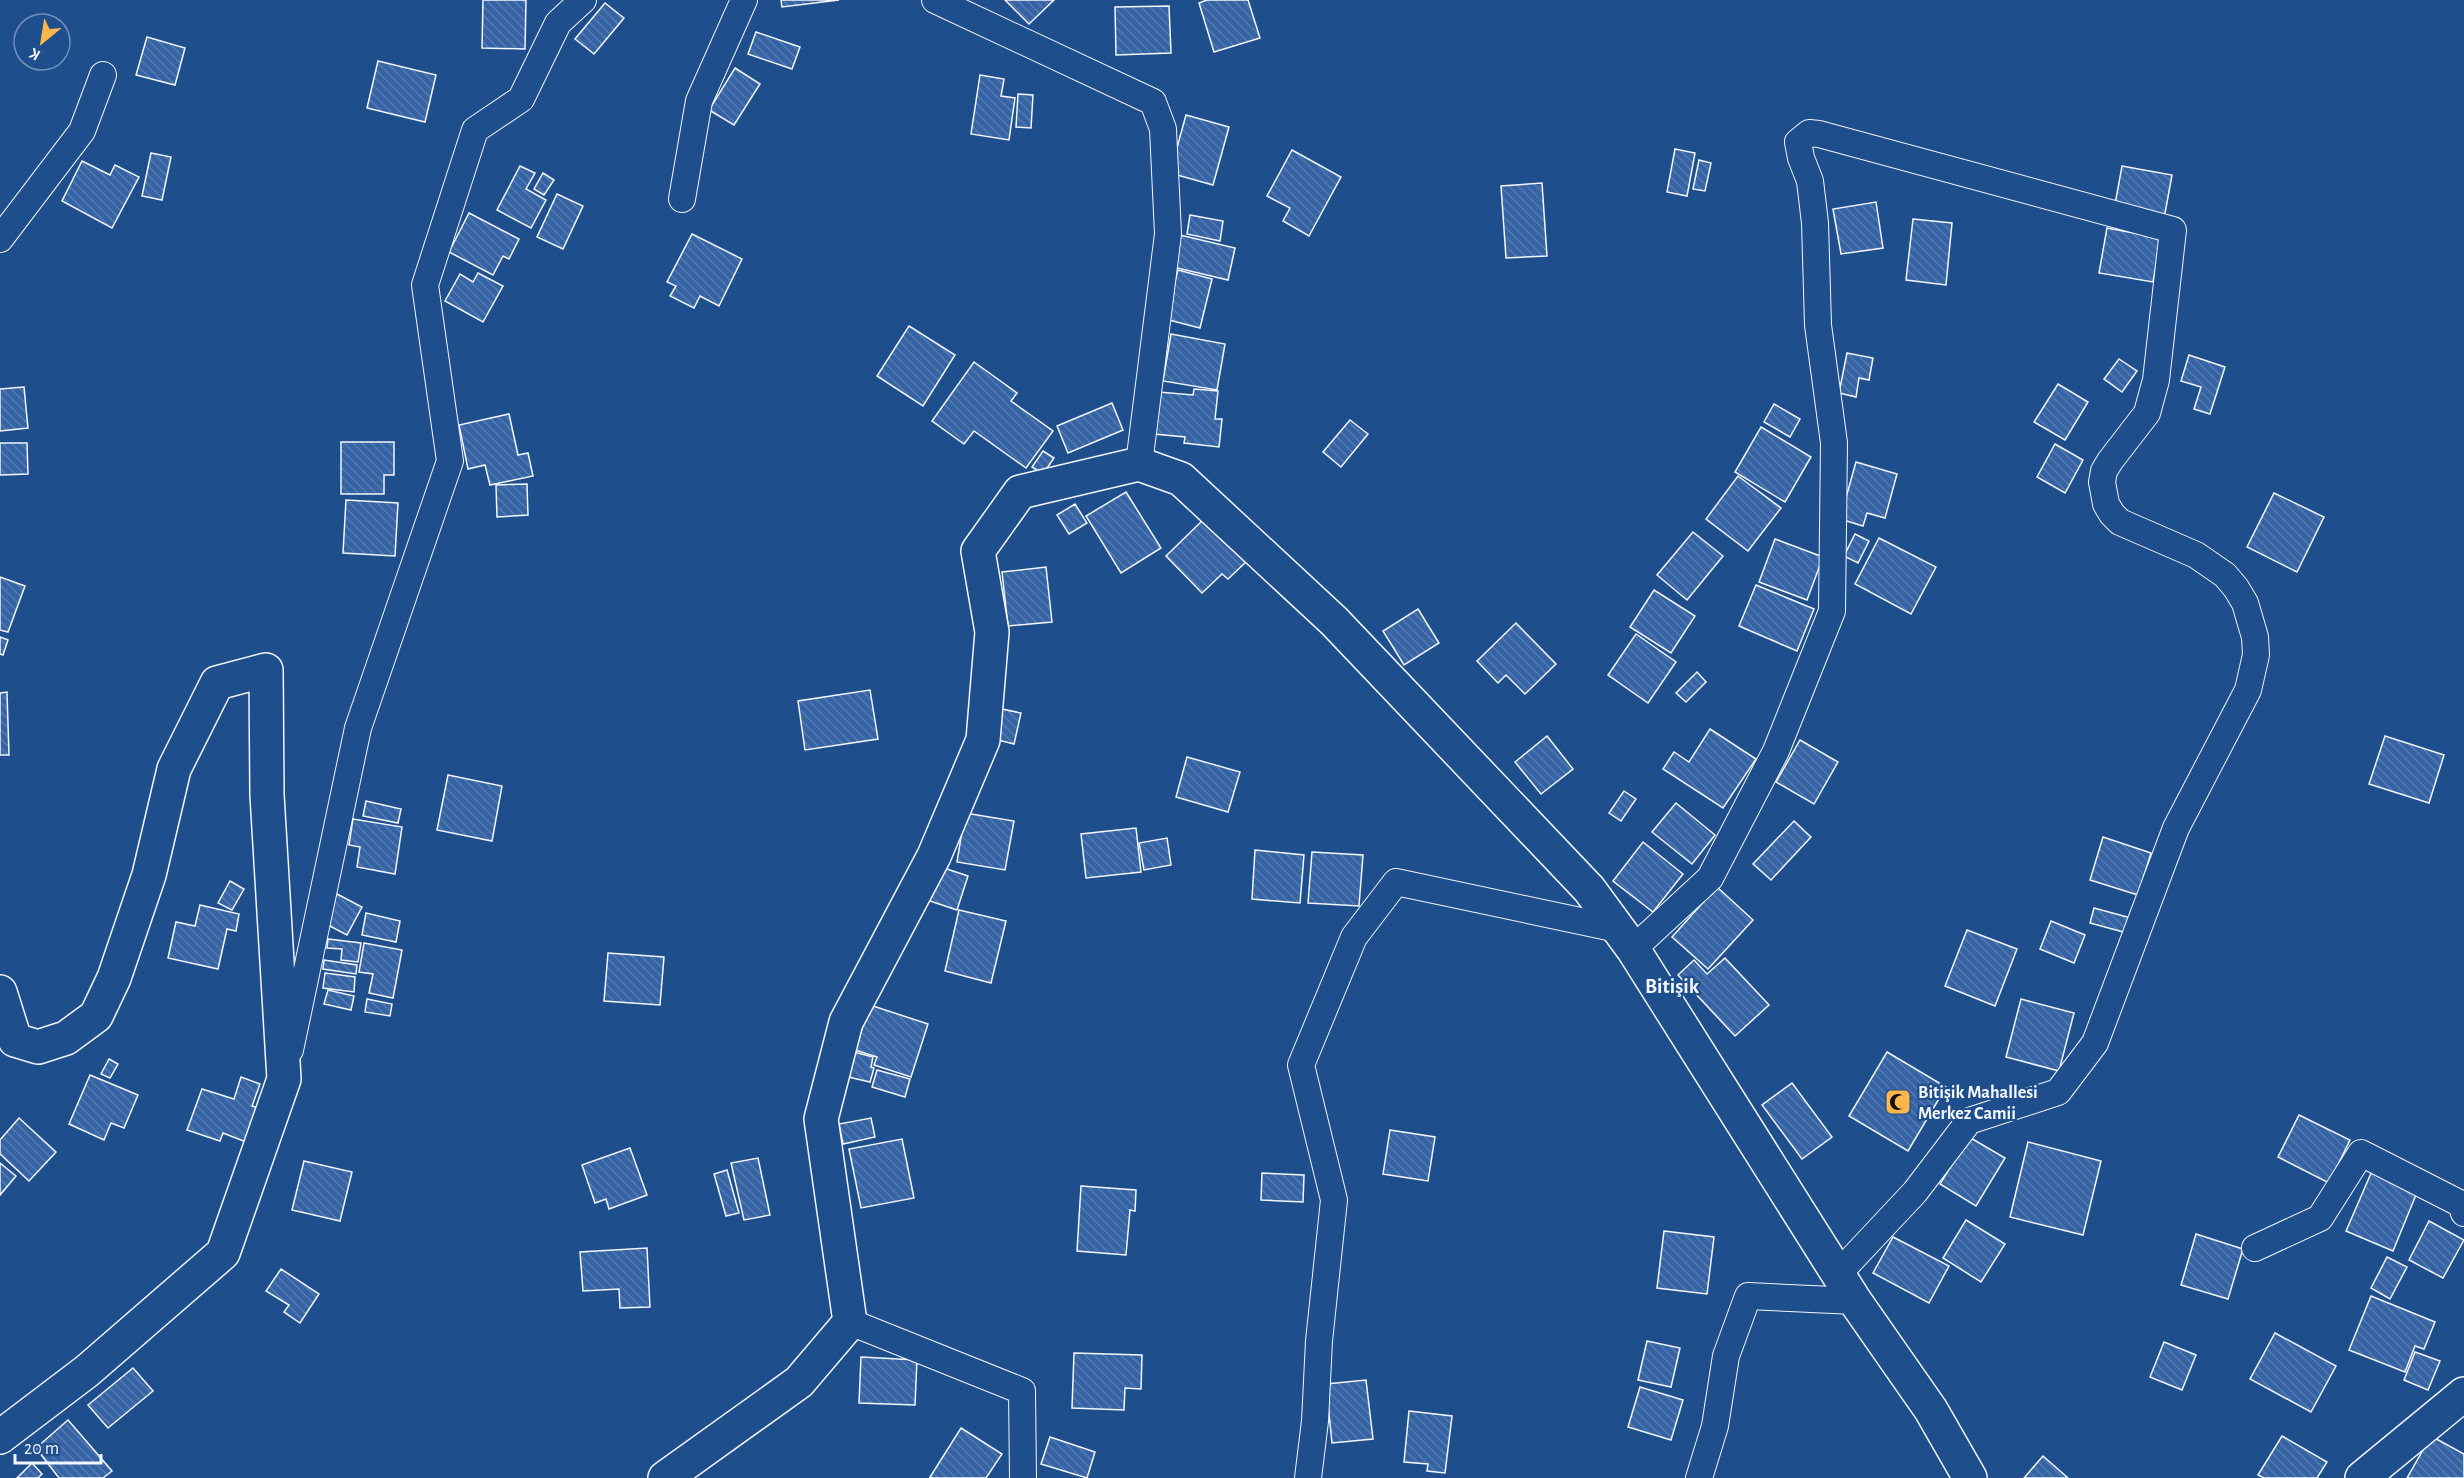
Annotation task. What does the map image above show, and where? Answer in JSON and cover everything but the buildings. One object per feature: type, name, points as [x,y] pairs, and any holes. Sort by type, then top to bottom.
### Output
[{"type":"street","points":[[0,1437],[87,1371],[223,1253],[284,1079],[358,728],[450,461],[425,285],[475,130],[521,99],[558,23],[584,0]]},
{"type":"street","points":[[682,199],[699,101],[744,0]]},
{"type":"street","points":[[935,0],[1153,102],[1163,129],[1168,234],[1140,464]]},
{"type":"street","points":[[0,239],[82,131],[103,75]]},
{"type":"street","points":[[1308,1478],[1316,1421],[1319,1341],[1334,1200],[1301,1065],[1354,937],[1396,882],[1626,939],[1710,878],[1776,751],[1832,611],[1834,443],[1818,325],[1814,212],[1810,181],[1801,158],[1798,142],[1802,136],[1809,133],[2173,230],[2156,380],[2147,413],[2104,471],[2102,493],[2112,514],[2120,522],[2196,555],[2225,575],[2245,603],[2255,638],[2256,655],[2248,690],[2176,828],[2095,1043],[2058,1092],[1968,1121],[1847,1287],[1748,1296],[1726,1356],[1714,1426],[1699,1478]]},
{"type":"street","points":[[665,1478],[799,1382],[850,1322],[821,1119],[846,1022],[934,856],[983,740],[992,632],[978,551],[1020,492],[1140,464],[1181,479],[1334,621],[1589,889],[1626,939],[1847,1287],[1931,1410],[1970,1478]]},
{"type":"street","points":[[0,992],[15,1040],[38,1047],[66,1038],[96,1016],[114,978],[149,875],[174,770],[216,683],[266,670],[267,795],[284,1079]]},
{"type":"street","points":[[2255,1248],[2320,1218],[2361,1153],[2461,1204],[2464,1213]]},
{"type":"street","points":[[850,1322],[1022,1391],[1023,1478]]},
{"type":"street","points":[[2362,1478],[2464,1394]]},
{"type":"place","name":"Bitişik Mahallesi Merkez Camii","points":[[1898,1102]]},
{"type":"district","name":"Bitişik","points":[[1672,986]]}]
